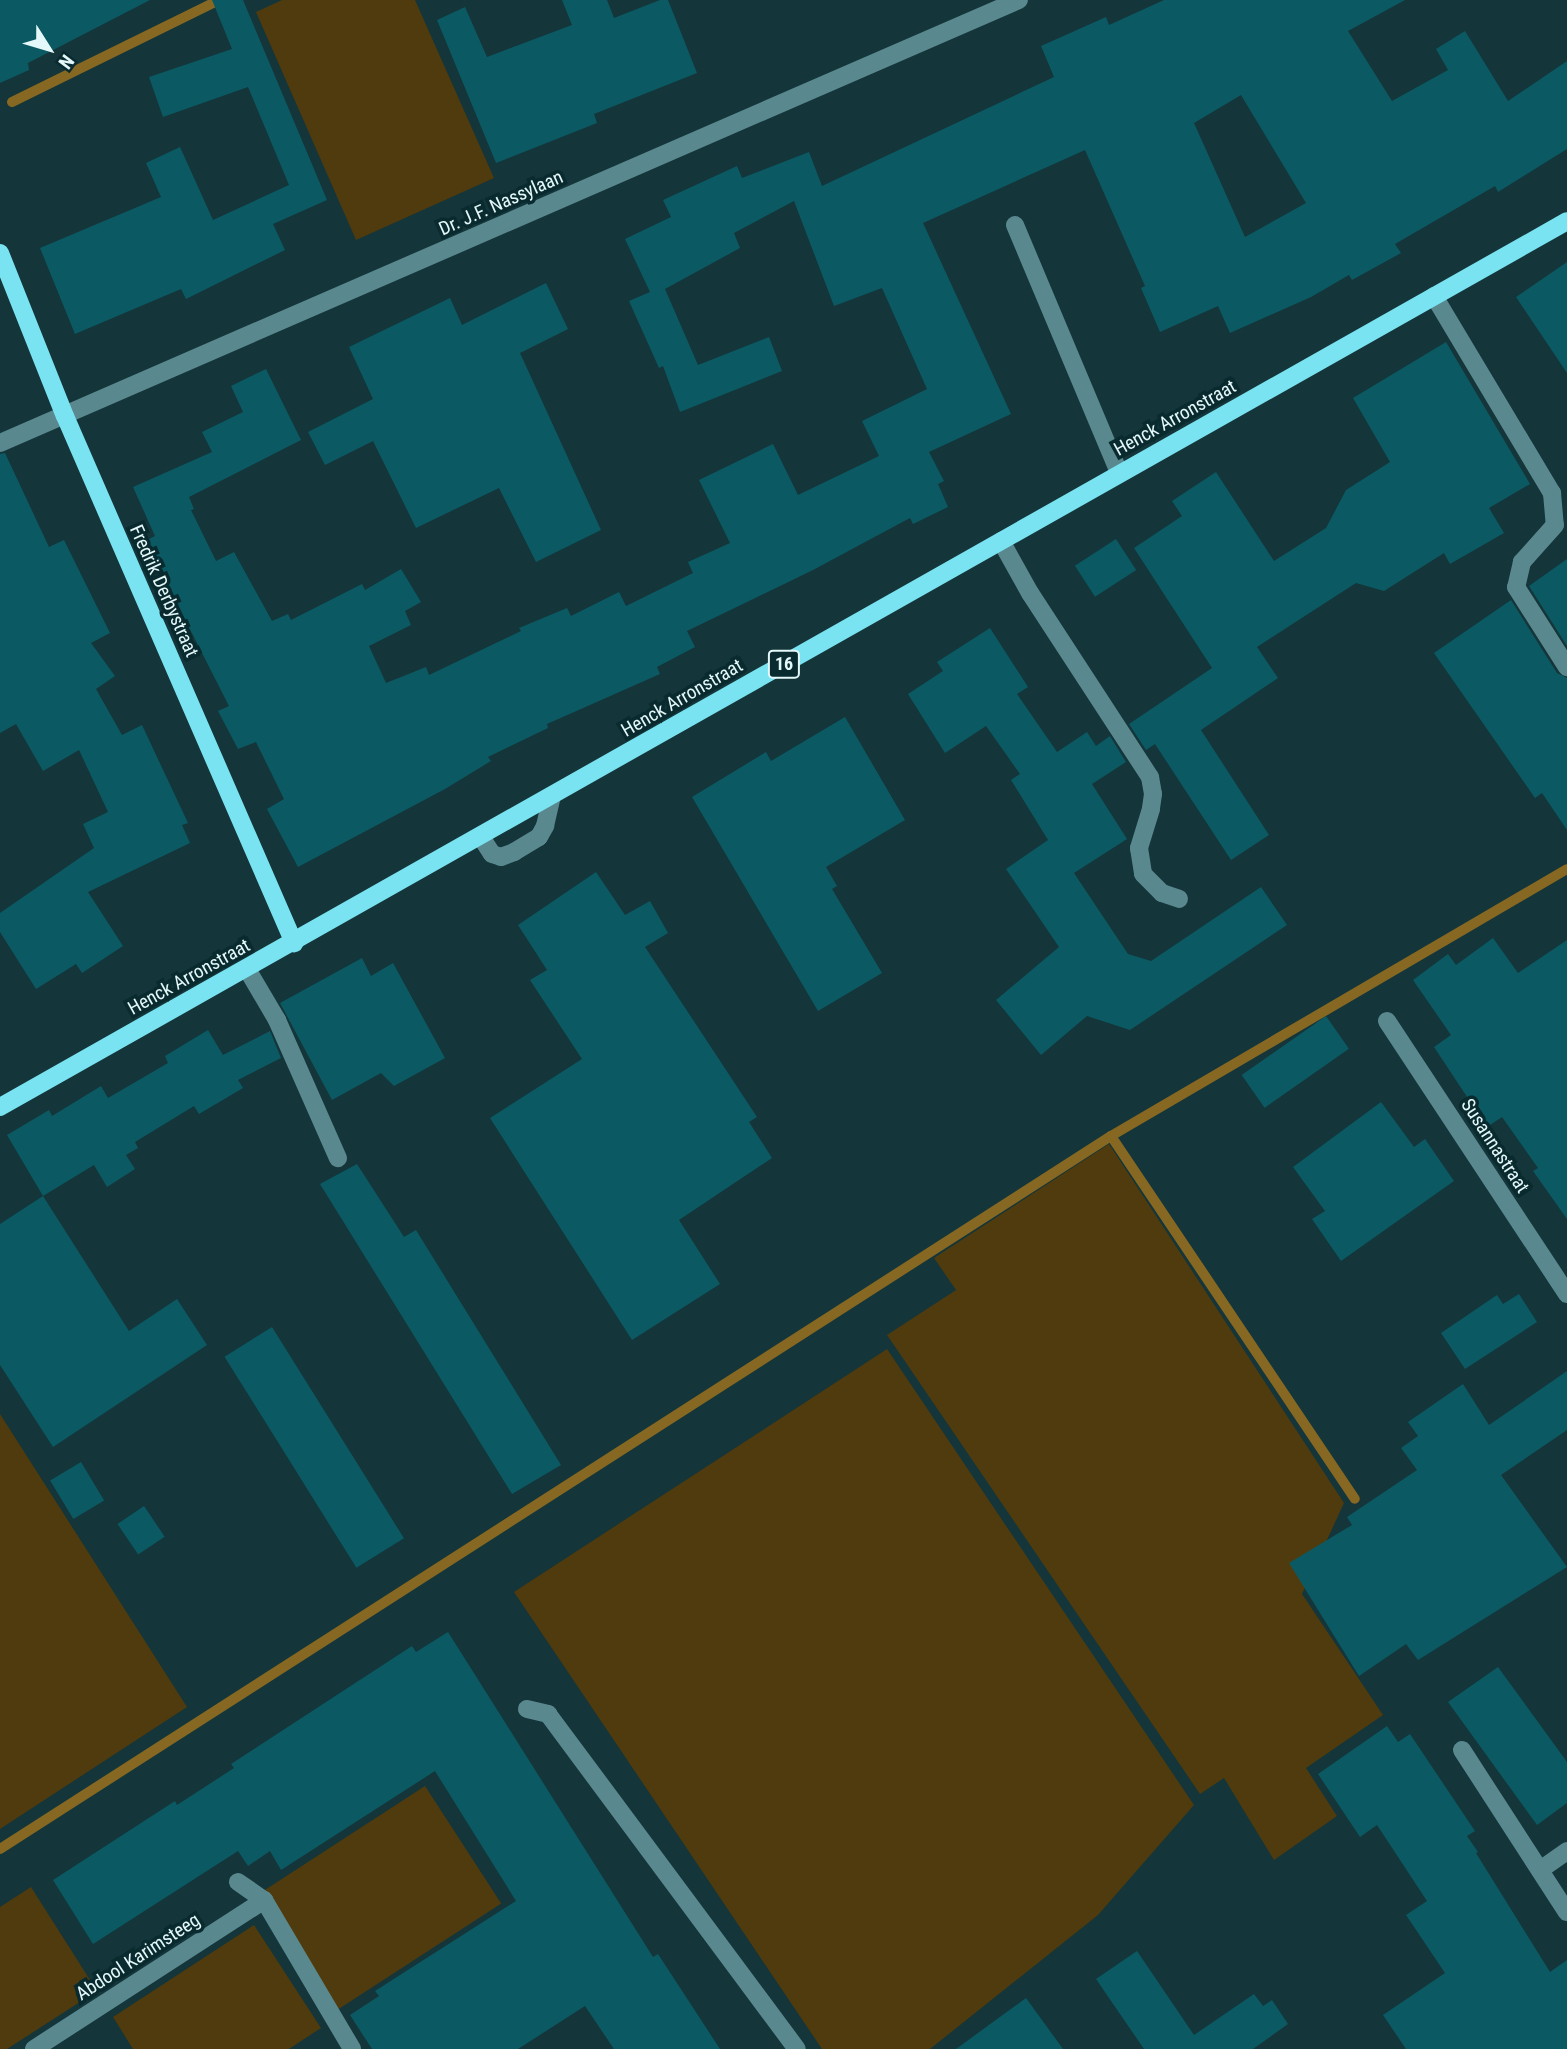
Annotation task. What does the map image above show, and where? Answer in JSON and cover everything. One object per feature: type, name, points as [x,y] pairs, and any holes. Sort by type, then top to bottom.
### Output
[{"type":"main road","name":"Henck Arronstraat","points":[[0,1107],[1567,221]]},
{"type":"main road","name":"Fredrik Derbystraat","points":[[0,253],[65,416],[294,943]]},
{"type":"street","name":"Dr. J.F. Nassylaan","points":[[0,443],[1019,0]]},
{"type":"street","points":[[1015,225],[1119,473]]},
{"type":"street","points":[[1434,296],[1552,493],[1555,525],[1522,562],[1516,587],[1567,667]]},
{"type":"street","points":[[1001,541],[1030,593],[1150,777],[1152,801],[1139,848],[1143,874],[1162,893],[1179,900]]},
{"type":"street","points":[[481,837],[492,854],[501,857],[514,852],[539,837],[545,826],[552,796]]},
{"type":"street","points":[[247,969],[277,1020],[338,1158]]},
{"type":"street","name":"Susannastraat","points":[[1387,1021],[1567,1294]]},
{"type":"street","points":[[527,1709],[548,1714],[797,2049]]},
{"type":"street","points":[[1462,1750],[1567,1912]]},
{"type":"street","points":[[1540,1870],[1567,1851]]},
{"type":"street","points":[[238,1882],[264,1900],[352,2049]]},
{"type":"street","name":"Abdool Karimsteeg","points":[[34,2049],[264,1900]]},
{"type":"shaded area","points":[[282,0],[415,0],[494,178],[356,240],[256,12]]},
{"type":"shaded area","points":[[1109,1144],[1344,1503],[1302,1594],[1383,1715],[1306,1768],[1337,1816],[1274,1860],[1224,1778],[1200,1794],[887,1335],[956,1290],[934,1258]]},
{"type":"shaded area","points":[[887,1349],[1194,1805],[1098,1915],[930,2049],[822,2049],[514,1592]]},
{"type":"shaded area","points":[[0,1414],[187,1707],[0,1829]]},
{"type":"shaded area","points":[[425,1786],[501,1903],[336,2011],[260,1893]]},
{"type":"shaded area","points":[[31,1887],[97,1991],[7,2049],[0,2049],[0,1907]]},
{"type":"shaded area","points":[[254,1925],[321,2028],[289,2049],[133,2049],[113,2017]]},
{"type":"building","points":[[0,0],[150,0],[28,63],[29,70],[0,83]]},
{"type":"building","points":[[212,0],[243,0],[327,200],[273,224],[285,250],[186,299],[181,289],[75,334],[40,248],[161,197],[146,163],[180,147],[213,220],[289,185],[248,87],[163,117],[149,77],[232,49]]},
{"type":"building","points":[[562,0],[607,0],[614,18],[660,0],[668,0],[697,73],[594,114],[597,123],[496,163],[437,20],[465,7],[487,57],[572,25]]},
{"type":"building","points":[[1164,0],[1405,0],[1348,31],[1392,101],[1448,70],[1436,49],[1465,31],[1508,101],[1567,61],[1567,149],[1498,192],[1495,186],[1395,244],[1401,253],[1352,280],[1349,275],[1311,297],[1230,333],[1218,306],[1160,332],[1141,288],[1145,286],[1085,150],[923,223],[1011,414],[929,452],[944,481],[938,484],[948,507],[913,524],[910,518],[813,570],[687,631],[695,647],[657,667],[660,674],[547,724],[548,728],[488,757],[491,761],[445,789],[298,867],[267,809],[284,799],[256,742],[238,749],[218,711],[229,706],[145,541],[155,536],[133,487],[212,452],[202,432],[243,412],[231,386],[266,369],[301,440],[189,497],[194,509],[191,510],[216,561],[234,552],[272,621],[288,614],[291,620],[362,584],[365,590],[401,569],[421,602],[405,611],[411,625],[369,646],[386,683],[426,667],[429,675],[521,631],[519,628],[567,608],[571,616],[619,592],[626,606],[693,573],[688,562],[730,543],[699,480],[773,444],[798,495],[879,456],[862,421],[927,389],[882,288],[834,306],[794,201],[734,233],[740,248],[665,289],[698,365],[769,337],[782,371],[680,412],[663,366],[659,368],[629,301],[650,292],[625,239],[671,217],[663,200],[737,166],[742,178],[809,152],[822,186],[1054,77],[1041,46],[1106,17],[1109,25]],"holes":[[[1241,95],[1306,203],[1245,237],[1194,123]]]},
{"type":"building","points":[[1567,262],[1567,373],[1516,297]]},
{"type":"building","points":[[546,283],[568,329],[520,353],[601,530],[536,562],[499,488],[416,528],[373,441],[325,465],[308,432],[373,399],[349,347],[450,298],[462,325]]},
{"type":"building","points":[[1446,342],[1530,484],[1489,508],[1504,533],[1450,564],[1444,553],[1384,591],[1356,583],[1257,647],[1278,678],[1201,730],[1269,835],[1231,860],[1155,744],[1146,750],[1129,724],[1212,668],[1134,548],[1182,516],[1172,501],[1216,472],[1274,561],[1326,528],[1346,490],[1390,462],[1353,398]]},
{"type":"building","points":[[5,453],[49,547],[64,540],[110,633],[91,643],[115,676],[96,689],[122,735],[142,725],[188,823],[182,825],[190,843],[88,892],[123,946],[82,973],[76,964],[36,989],[0,932],[0,913],[94,848],[83,824],[108,812],[79,750],[43,771],[16,724],[0,733],[0,454]]},
{"type":"building","points":[[1116,539],[1136,570],[1095,597],[1075,566]]},
{"type":"building","points":[[1567,559],[1567,646],[1529,586]]},
{"type":"building","points":[[1511,600],[1557,673],[1567,678],[1567,830],[1542,793],[1535,798],[1434,653]]},
{"type":"building","points":[[990,628],[1028,687],[1017,694],[1057,752],[1087,732],[1096,746],[1110,736],[1126,762],[1092,784],[1127,839],[1074,873],[1128,954],[1151,961],[1261,887],[1287,925],[1130,1030],[1087,1016],[1041,1055],[996,1000],[1059,947],[1006,869],[1048,840],[1011,780],[1020,774],[986,726],[945,753],[908,694],[943,671],[937,662]]},
{"type":"building","points":[[845,717],[905,820],[826,867],[837,886],[832,889],[882,973],[818,1011],[692,797],[766,752],[771,761]]},
{"type":"building","points":[[596,872],[625,915],[650,901],[668,933],[645,947],[757,1117],[749,1122],[772,1158],[679,1220],[720,1284],[632,1340],[490,1118],[582,1059],[530,980],[547,970],[518,925]]},
{"type":"building","points":[[1493,938],[1518,973],[1567,940],[1567,1219],[1533,1171],[1538,1168],[1502,1117],[1487,1127],[1434,1047],[1451,1035],[1413,980],[1448,954],[1456,965]]},
{"type":"building","points":[[362,958],[371,976],[393,963],[445,1058],[394,1086],[381,1073],[332,1100],[280,1003]]},
{"type":"building","points":[[1326,1016],[1349,1049],[1265,1108],[1242,1075]]},
{"type":"building","points":[[208,1030],[223,1055],[270,1031],[281,1058],[238,1080],[243,1088],[199,1114],[194,1106],[135,1142],[138,1148],[126,1155],[135,1169],[107,1187],[94,1165],[43,1196],[7,1135],[49,1110],[52,1116],[101,1086],[108,1098],[168,1063],[165,1056]]},
{"type":"building","points":[[1381,1102],[1414,1147],[1425,1139],[1454,1181],[1341,1261],[1312,1219],[1325,1211],[1293,1167]]},
{"type":"building","points":[[357,1164],[404,1237],[416,1230],[561,1465],[512,1494],[320,1184]]},
{"type":"building","points":[[43,1196],[129,1331],[177,1299],[207,1345],[53,1447],[0,1365],[0,1224]]},
{"type":"building","points":[[1519,1294],[1537,1322],[1465,1369],[1441,1333],[1497,1295],[1503,1304]]},
{"type":"building","points":[[272,1327],[404,1538],[356,1568],[225,1357]]},
{"type":"building","points":[[1567,1371],[1567,1430],[1501,1475],[1567,1567],[1418,1660],[1406,1644],[1359,1676],[1289,1563],[1352,1525],[1347,1517],[1417,1470],[1401,1448],[1418,1436],[1408,1422],[1463,1384],[1489,1425]]},
{"type":"building","points":[[81,1462],[104,1501],[73,1519],[50,1481]]},
{"type":"building","points":[[144,1506],[165,1537],[138,1555],[117,1524]]},
{"type":"building","points":[[448,1632],[653,1957],[658,1954],[720,2049],[614,2049],[585,2006],[518,2049],[372,2049],[350,2015],[379,1996],[375,1991],[516,1901],[435,1771],[281,1870],[270,1851],[248,1866],[238,1851],[93,1944],[53,1880],[175,1801],[177,1805],[234,1768],[231,1764],[412,1646],[416,1652]]},
{"type":"building","points":[[1498,1667],[1567,1762],[1567,1803],[1537,1825],[1448,1702]]},
{"type":"building","points":[[1387,1726],[1398,1742],[1410,1734],[1475,1831],[1467,1836],[1478,1852],[1476,1853],[1550,1972],[1567,1960],[1567,2049],[1406,2049],[1383,2015],[1445,1973],[1406,1915],[1427,1901],[1377,1825],[1360,1837],[1318,1774]]},
{"type":"building","points":[[1137,1951],[1194,2035],[1254,1994],[1263,2006],[1272,2000],[1288,2024],[1253,2049],[1144,2049],[1096,1979]]},
{"type":"building","points":[[1026,1998],[1063,2049],[956,2049]]},
{"type":"waterway","points":[[12,102],[213,3]]},
{"type":"waterway","points":[[0,1849],[1111,1136],[1567,869]]},
{"type":"waterway","points":[[1111,1136],[1355,1499]]}]
